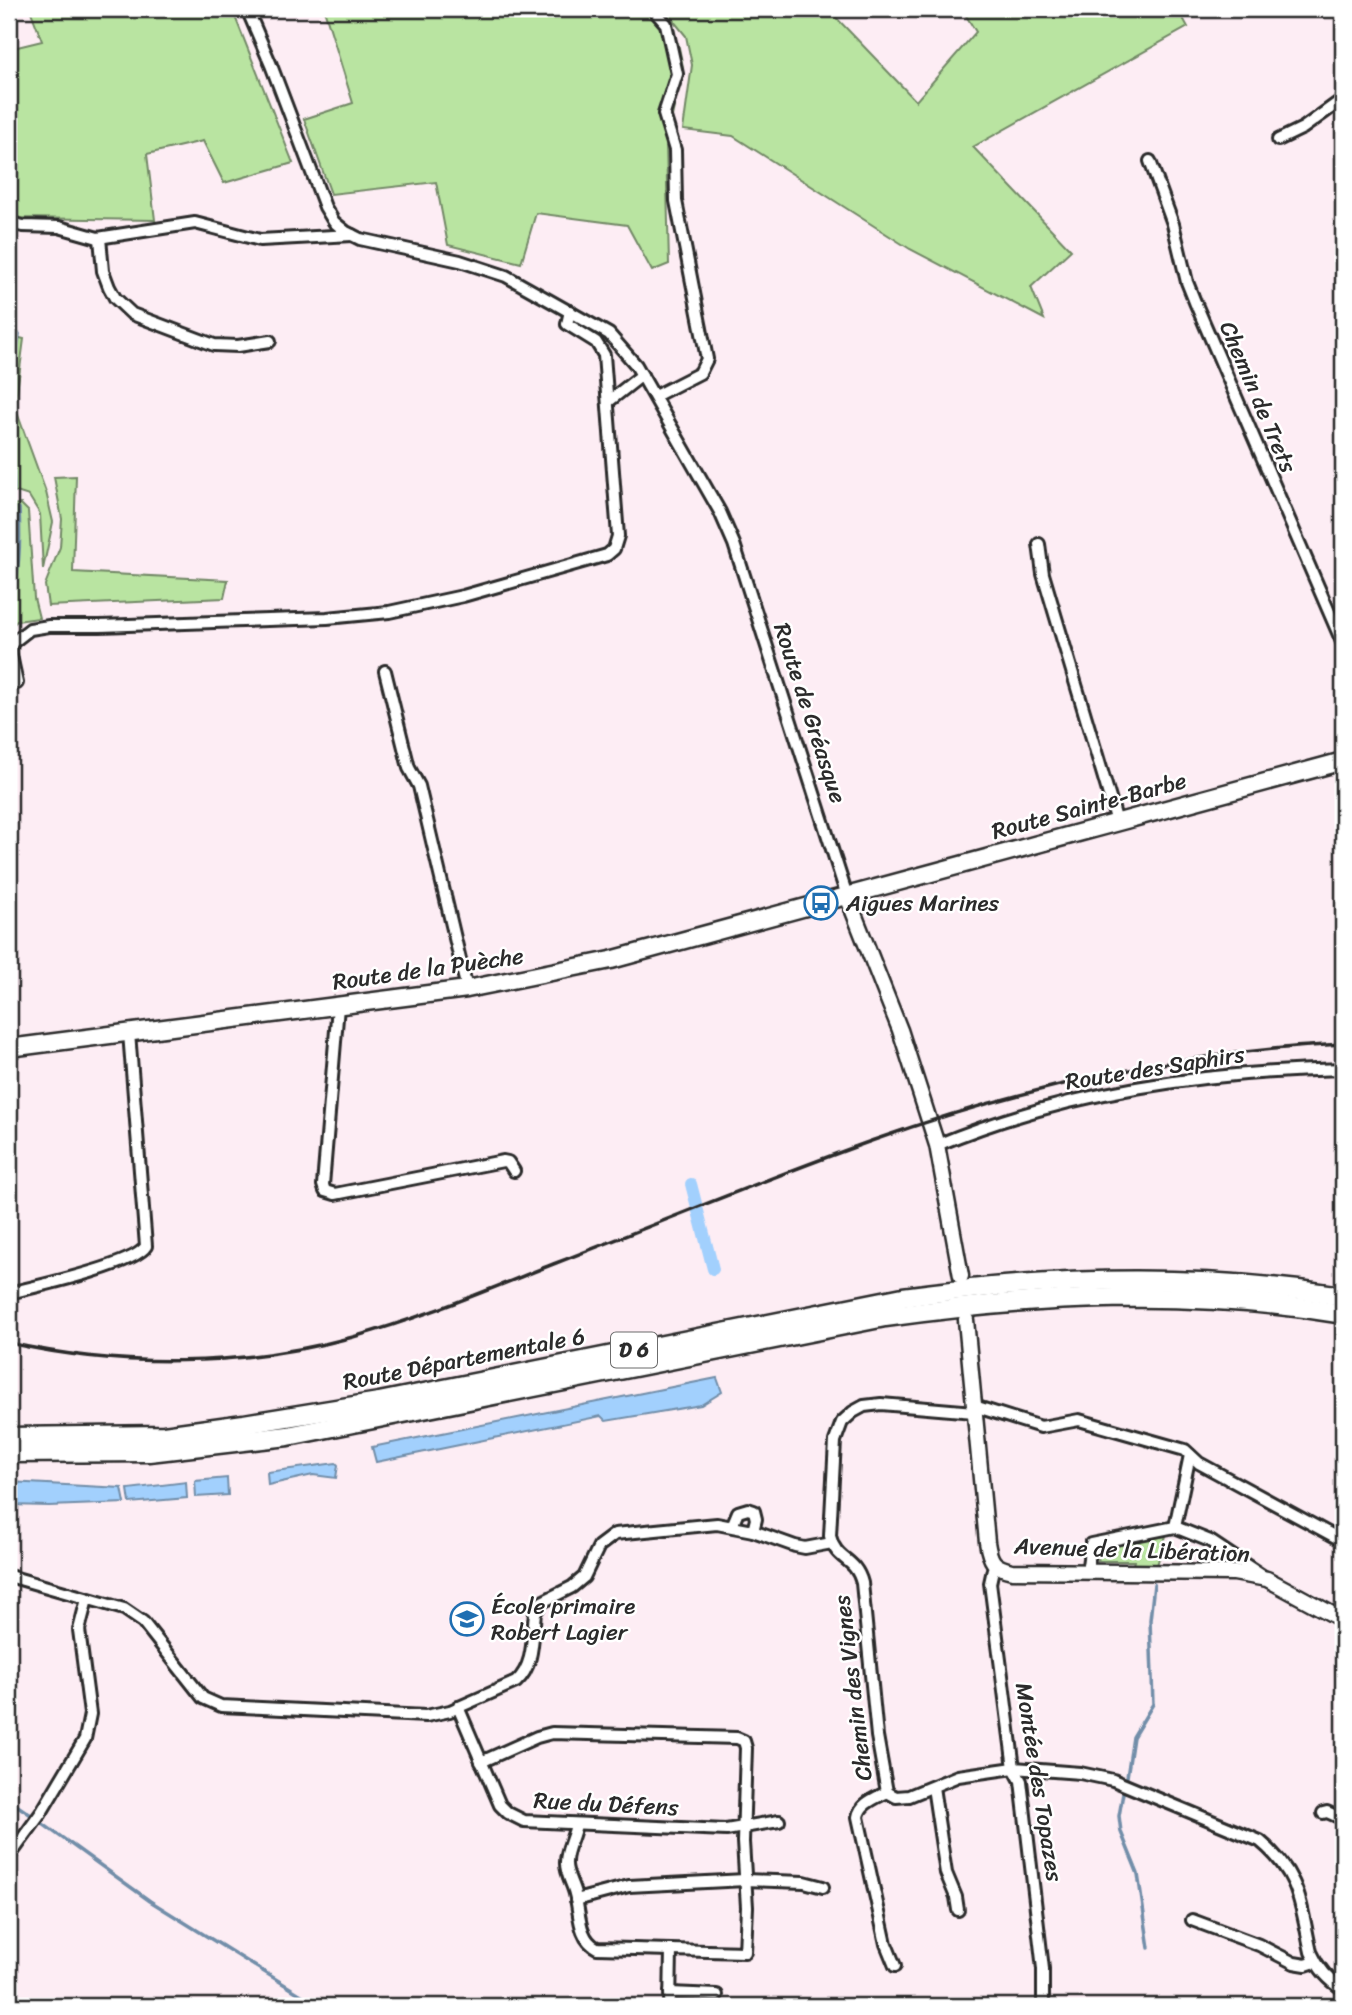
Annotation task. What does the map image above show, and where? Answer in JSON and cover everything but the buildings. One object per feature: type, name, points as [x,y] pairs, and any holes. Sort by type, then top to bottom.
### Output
[{"type":"highway","name":"Route Départementale 6","points":[[9,1437],[164,1435],[244,1424],[379,1402],[903,1297],[973,1287],[1116,1279],[1260,1286]]},
{"type":"highway","points":[[1260,1286],[1303,1283],[1343,1287]]},
{"type":"highway","name":"D 6","points":[[1260,1286],[1343,1296]]},
{"type":"highway","name":"Route Départementale 6","points":[[9,1453],[149,1452],[288,1436],[885,1317],[974,1305],[1072,1298],[1161,1297],[1244,1301]]},
{"type":"highway","points":[[1244,1301],[1343,1324]]},
{"type":"highway","name":"D 6","points":[[1244,1301],[1343,1314]]},
{"type":"main road","name":"Route Sainte-Barbe","points":[[847,896],[1343,761]]},
{"type":"main road","name":"Route de la Puèche","points":[[9,1048],[467,989],[611,960],[847,896]]},
{"type":"street","points":[[247,9],[317,189],[334,222],[352,235]]},
{"type":"street","points":[[653,9],[666,24],[677,74],[664,114],[675,150],[676,201],[707,359],[700,373],[655,397]]},
{"type":"street","points":[[1278,140],[1303,128],[1343,99]]},
{"type":"street","name":"Chemin de Trets","points":[[1150,161],[1172,224],[1187,282],[1343,644]]},
{"type":"street","points":[[9,223],[59,227],[100,238],[195,223],[260,240],[352,235]]},
{"type":"street","name":"Route de Gréasque","points":[[352,235],[377,244],[460,261],[506,276],[609,334],[624,349],[655,397],[720,512],[734,544],[847,896]]},
{"type":"street","points":[[100,238],[103,271],[109,287],[115,298],[132,314],[214,345],[238,346],[270,341]]},
{"type":"street","points":[[17,683],[10,651],[12,643],[30,629],[49,626],[327,618],[389,612],[463,596],[607,555],[614,549],[618,536],[603,351],[596,342],[567,324],[570,310]]},
{"type":"street","points":[[609,401],[642,375]]},
{"type":"street","points":[[1039,544],[1043,574],[1117,822]]},
{"type":"street","points":[[385,671],[409,768],[419,786],[467,989]]},
{"type":"street","points":[[847,896],[900,1030],[937,1145],[961,1276]]},
{"type":"street","points":[[338,1006],[323,1185],[325,1191],[335,1194],[503,1161],[508,1162],[514,1171]]},
{"type":"street","points":[[9,1293],[81,1275],[139,1254],[146,1246],[129,1033]]},
{"type":"street","name":"Route des Saphirs","points":[[937,1145],[1040,1108],[1118,1090],[1251,1074],[1343,1069]]},
{"type":"street","points":[[966,1320],[987,1542],[994,1565]]},
{"type":"street","points":[[9,1576],[124,1609],[133,1614],[150,1631],[203,1698],[216,1705],[426,1716],[458,1707],[516,1682],[528,1665],[534,1613],[538,1606],[584,1577],[594,1554],[606,1538],[615,1534],[706,1524],[753,1531],[805,1548],[832,1543],[830,1529],[835,1441],[842,1422],[864,1406],[881,1404],[974,1409],[1041,1427],[1079,1420],[1185,1450],[1199,1463],[1343,1541]]},
{"type":"street","points":[[1175,1527],[1190,1455]]},
{"type":"street","points":[[732,1526],[738,1512],[748,1509],[756,1515],[753,1531]]},
{"type":"street","points":[[1087,1573],[1091,1544],[1175,1527],[1210,1541],[1266,1579]]},
{"type":"street","name":"Chemin des Vignes","points":[[832,1543],[840,1555],[857,1568],[862,1583],[877,1736],[887,1792],[896,1797],[909,1796],[958,1776],[1014,1769],[1080,1773],[1112,1780],[1260,1841],[1279,1857],[1295,1881],[1315,1962]]},
{"type":"street","name":"Avenue de la Libération","points":[[994,1565],[1012,1571],[1234,1573],[1266,1579],[1343,1620]]},
{"type":"street","name":"Montée des Topazes","points":[[994,1565],[990,1583],[1014,1769],[1021,1781],[1044,1969],[1043,2006]]},
{"type":"street","points":[[9,1857],[41,1814],[85,1739],[90,1714],[79,1630],[87,1599]]},
{"type":"street","name":"Rue du Défens","points":[[458,1707],[500,1805],[508,1813],[524,1821],[726,1830],[779,1821]]},
{"type":"street","points":[[481,1762],[552,1733],[741,1739],[746,1748],[745,1952],[592,1946],[584,1934],[566,1866],[576,1824]]},
{"type":"street","points":[[933,1787],[946,1873],[956,1897],[958,1910]]},
{"type":"street","points":[[887,1792],[864,1805],[859,1810],[858,1817],[886,1944],[895,1966]]},
{"type":"street","points":[[1323,1813],[1343,1819]]},
{"type":"street","points":[[576,1900],[629,1886],[745,1880],[804,1882],[823,1887]]},
{"type":"street","points":[[1192,1920],[1259,1945],[1294,1963],[1306,1965],[1315,1962],[1329,1980],[1343,1989]]},
{"type":"street","points":[[670,2006],[671,1950]]},
{"type":"street","points":[[670,1993],[716,1995]]},
{"type":"green space","points":[[30,9],[232,9],[293,163],[224,183],[203,141],[147,154],[155,220],[20,218],[9,213],[9,49],[42,41]]},
{"type":"green space","points":[[324,9],[647,9],[678,43],[683,67],[666,143],[669,264],[652,271],[627,225],[536,213],[521,263],[448,245],[436,182],[331,194],[304,119],[353,103]]},
{"type":"green space","points":[[664,9],[828,9],[916,101],[976,32],[962,9],[1178,9],[1188,27],[973,147],[1071,250],[1031,287],[1044,319],[910,249],[733,136],[683,130],[692,65],[686,36]]},
{"type":"green space","points":[[12,336],[24,339],[15,407],[46,492],[53,522],[43,569],[40,514],[29,496],[10,490],[9,485],[9,360]]},
{"type":"green space","points":[[76,476],[73,572],[228,580],[224,598],[48,606],[45,585],[60,547],[62,519],[54,477]]},
{"type":"green space","points":[[21,504],[28,511],[34,598],[39,618],[17,621],[9,628],[9,574],[12,555],[9,505]]},
{"type":"green space","points":[[1166,1536],[1157,1565],[1133,1564],[1134,1561],[1098,1561],[1101,1547]]},
{"type":"water","points":[[717,1378],[722,1392],[701,1405],[606,1421],[601,1416],[376,1462],[372,1447]]},
{"type":"water","points":[[336,1463],[336,1478],[313,1475],[268,1485],[267,1472]]},
{"type":"water","points":[[227,1478],[228,1495],[196,1497],[195,1481]]},
{"type":"water","points":[[9,1482],[122,1488],[125,1503],[9,1505]]},
{"type":"water","points":[[186,1482],[187,1498],[130,1503],[128,1489]]},
{"type":"waterway","points":[[14,489],[13,392],[19,334]]},
{"type":"waterway","points":[[9,610],[19,560],[19,508]]},
{"type":"waterway","points":[[691,1184],[713,1269]]},
{"type":"waterway","points":[[1127,1777],[1133,1737],[1153,1704],[1150,1620],[1154,1584]]},
{"type":"waterway","points":[[1123,1793],[1119,1816],[1121,1832],[1138,1874],[1149,1948]]},
{"type":"waterway","points":[[9,1800],[31,1815]]},
{"type":"waterway","points":[[43,1824],[150,1901],[319,2006]]},
{"type":"railway","points":[[9,1343],[95,1357],[181,1361],[225,1359],[311,1347],[353,1337],[430,1312],[754,1185],[930,1121],[1046,1088],[1165,1063],[1224,1054],[1343,1044]]},
{"type":"place","name":"Aigues Marines","points":[[821,903]]},
{"type":"place","name":"École primaire Robert Lagier","points":[[467,1619]]}]
